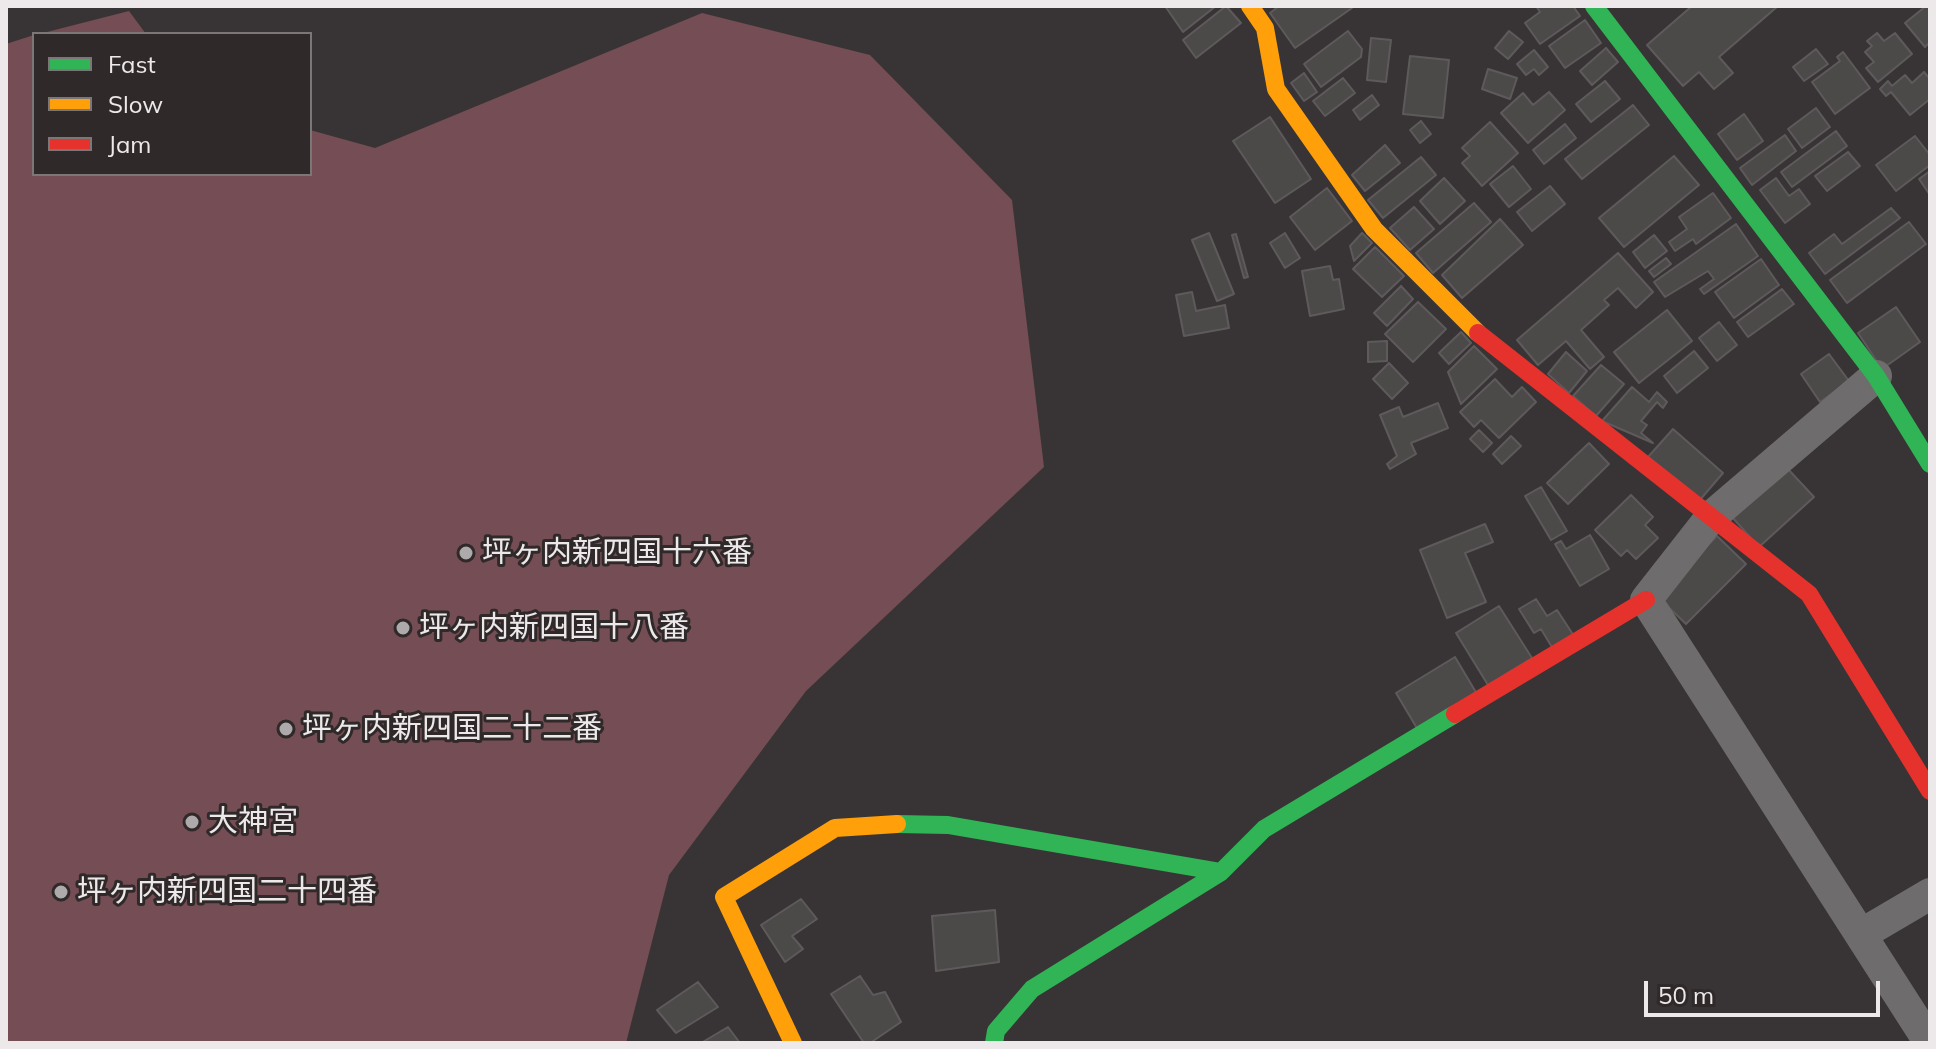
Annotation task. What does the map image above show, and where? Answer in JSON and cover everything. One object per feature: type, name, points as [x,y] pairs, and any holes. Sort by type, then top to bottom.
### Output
[{"type":"street","points":[[1250,6],[1265,28],[1276,89],[1374,229],[1464,322],[1809,594],[1930,791]]},
{"type":"street","points":[[1594,6],[1876,376],[1930,464]]},
{"type":"street","points":[[994,1043],[996,1031],[1032,989],[1221,872],[1264,829],[1646,600],[1711,517],[1876,376]]},
{"type":"street","points":[[1646,600],[1930,1043]]},
{"type":"street","points":[[793,1043],[724,897],[835,828],[874,824],[948,825],[1221,872]]},
{"type":"street","points":[[1862,934],[1930,894]]},
{"type":"shaded area","points":[[129,11],[145,32],[47,32]]},
{"type":"shaded area","points":[[702,13],[870,55],[1012,200],[1044,467],[806,691],[669,875],[626,1043],[6,1043],[6,44],[32,36],[32,176],[312,176],[312,131],[375,148]]},
{"type":"building","points":[[1165,6],[1216,6],[1183,32]]},
{"type":"building","points":[[1226,6],[1241,23],[1196,58],[1183,40]]},
{"type":"building","points":[[1279,6],[1352,8],[1295,48],[1270,13]]},
{"type":"building","points":[[1536,6],[1573,6],[1580,16],[1540,44],[1525,23],[1540,12]]},
{"type":"building","points":[[1692,6],[1778,6],[1719,57],[1733,73],[1714,89],[1699,72],[1683,86],[1647,45]]},
{"type":"building","points":[[1930,6],[1930,42],[1925,47],[1905,23]]},
{"type":"building","points":[[1585,20],[1601,43],[1565,68],[1549,46]]},
{"type":"building","points":[[1348,31],[1362,49],[1361,57],[1321,87],[1304,64]]},
{"type":"building","points":[[1509,31],[1523,42],[1508,59],[1495,48]]},
{"type":"building","points":[[1877,33],[1884,41],[1895,33],[1912,54],[1878,82],[1866,68],[1874,62],[1865,52],[1872,46],[1867,41]]},
{"type":"building","points":[[1371,38],[1391,40],[1386,82],[1367,80]]},
{"type":"building","points":[[1606,48],[1618,62],[1592,85],[1580,71]]},
{"type":"building","points":[[1816,49],[1828,64],[1804,81],[1793,67]]},
{"type":"building","points":[[1534,50],[1548,67],[1539,75],[1534,69],[1526,75],[1517,64]]},
{"type":"building","points":[[1843,52],[1870,88],[1835,114],[1812,82],[1840,61],[1837,57]]},
{"type":"building","points":[[1410,56],[1449,60],[1443,118],[1403,114]]},
{"type":"building","points":[[1488,69],[1517,78],[1510,99],[1482,89]]},
{"type":"building","points":[[1924,72],[1930,79],[1930,99],[1910,115],[1891,92],[1886,96],[1880,89],[1888,81],[1892,86],[1905,75],[1912,83]]},
{"type":"building","points":[[1304,73],[1317,92],[1304,101],[1291,83]]},
{"type":"building","points":[[1343,78],[1355,93],[1325,116],[1313,101]]},
{"type":"building","points":[[1605,81],[1620,99],[1591,122],[1576,104]]},
{"type":"building","points":[[1549,92],[1565,110],[1528,143],[1501,113],[1523,93],[1533,105]]},
{"type":"building","points":[[1372,95],[1379,105],[1360,120],[1353,110]]},
{"type":"building","points":[[1633,105],[1649,125],[1582,179],[1565,159]]},
{"type":"building","points":[[1816,108],[1830,127],[1802,148],[1788,129]]},
{"type":"building","points":[[1744,114],[1763,141],[1737,160],[1718,134]]},
{"type":"building","points":[[1270,117],[1311,179],[1275,203],[1233,141]]},
{"type":"building","points":[[1421,121],[1431,134],[1420,143],[1410,130]]},
{"type":"building","points":[[1490,122],[1518,153],[1482,186],[1462,163],[1470,156],[1462,148]]},
{"type":"building","points":[[1565,124],[1576,138],[1544,164],[1533,150]]},
{"type":"building","points":[[1836,131],[1847,146],[1792,187],[1781,172]]},
{"type":"building","points":[[1785,135],[1796,151],[1752,185],[1740,168]]},
{"type":"building","points":[[1915,136],[1930,155],[1930,165],[1896,191],[1876,165]]},
{"type":"building","points":[[1385,145],[1400,163],[1365,191],[1352,175]]},
{"type":"building","points":[[1848,152],[1860,166],[1827,191],[1815,176]]},
{"type":"building","points":[[1674,156],[1699,185],[1624,247],[1599,218]]},
{"type":"building","points":[[1421,157],[1436,175],[1383,218],[1368,200]]},
{"type":"building","points":[[1513,166],[1531,189],[1509,207],[1490,184]]},
{"type":"building","points":[[1930,171],[1930,195],[1919,179]]},
{"type":"building","points":[[1444,178],[1465,201],[1440,224],[1420,201]]},
{"type":"building","points":[[1776,178],[1789,196],[1799,189],[1810,204],[1785,223],[1760,190]]},
{"type":"building","points":[[1550,186],[1565,204],[1532,231],[1517,212]]},
{"type":"building","points":[[1327,188],[1352,221],[1315,250],[1290,217]]},
{"type":"building","points":[[1713,193],[1731,218],[1696,244],[1693,239],[1675,251],[1669,242],[1687,229],[1679,217]]},
{"type":"building","points":[[1474,203],[1491,222],[1433,273],[1416,253]]},
{"type":"building","points":[[1414,207],[1434,229],[1410,250],[1390,228]]},
{"type":"building","points":[[1891,208],[1900,218],[1825,274],[1809,253],[1834,234],[1842,244]]},
{"type":"building","points":[[1500,219],[1523,245],[1462,298],[1442,275]]},
{"type":"building","points":[[1909,222],[1926,244],[1847,303],[1830,280]]},
{"type":"building","points":[[1736,224],[1758,256],[1704,294],[1700,289],[1714,279],[1708,271],[1665,297],[1654,282]]},
{"type":"building","points":[[1209,233],[1234,294],[1217,301],[1192,240]]},
{"type":"building","points":[[1285,233],[1300,258],[1285,268],[1270,243]]},
{"type":"building","points":[[1362,233],[1372,243],[1354,261],[1350,246]]},
{"type":"building","points":[[1236,234],[1248,277],[1244,278],[1232,235]]},
{"type":"building","points":[[1654,235],[1667,251],[1645,268],[1633,252]]},
{"type":"building","points":[[1375,247],[1404,276],[1382,297],[1353,269]]},
{"type":"building","points":[[1618,253],[1653,292],[1636,308],[1618,288],[1604,300],[1609,305],[1581,330],[1604,357],[1590,369],[1566,341],[1538,365],[1517,340]]},
{"type":"building","points":[[1666,258],[1671,264],[1654,277],[1649,271]]},
{"type":"building","points":[[1761,259],[1779,285],[1734,318],[1715,292]]},
{"type":"building","points":[[1330,266],[1333,280],[1339,279],[1344,309],[1310,316],[1302,271]]},
{"type":"building","points":[[1401,286],[1413,299],[1387,326],[1374,313]]},
{"type":"building","points":[[1782,289],[1794,304],[1748,337],[1737,322]]},
{"type":"building","points":[[1192,292],[1196,311],[1225,305],[1229,328],[1184,336],[1176,295]]},
{"type":"building","points":[[1418,302],[1446,329],[1413,362],[1385,334]]},
{"type":"building","points":[[1896,307],[1920,342],[1882,369],[1858,333]]},
{"type":"building","points":[[1667,310],[1692,341],[1639,383],[1614,352]]},
{"type":"building","points":[[1719,322],[1737,345],[1717,361],[1699,338]]},
{"type":"building","points":[[1461,332],[1471,343],[1449,364],[1439,353]]},
{"type":"building","points":[[1387,341],[1387,361],[1368,362],[1368,342]]},
{"type":"building","points":[[1474,346],[1497,369],[1461,404],[1448,372]]},
{"type":"building","points":[[1694,351],[1708,368],[1677,393],[1664,376]]},
{"type":"building","points":[[1566,352],[1587,371],[1569,393],[1548,374]]},
{"type":"building","points":[[1829,354],[1849,381],[1820,402],[1801,374]]},
{"type":"building","points":[[1389,363],[1408,383],[1392,399],[1373,379]]},
{"type":"building","points":[[1601,365],[1624,384],[1596,416],[1573,396]]},
{"type":"building","points":[[1495,379],[1512,397],[1522,387],[1536,402],[1499,438],[1481,420],[1474,427],[1460,412]]},
{"type":"building","points":[[1632,387],[1649,402],[1657,392],[1667,402],[1663,408],[1657,402],[1641,421],[1647,425],[1641,433],[1653,443],[1602,421]]},
{"type":"building","points":[[1438,403],[1448,428],[1411,443],[1416,454],[1390,469],[1387,464],[1397,456],[1380,415],[1399,407],[1403,417]]},
{"type":"building","points":[[1673,429],[1723,473],[1699,501],[1648,457]]},
{"type":"building","points":[[1479,430],[1492,443],[1483,452],[1470,439]]},
{"type":"building","points":[[1511,436],[1521,446],[1502,464],[1493,454]]},
{"type":"building","points":[[1589,443],[1609,464],[1568,504],[1547,483]]},
{"type":"building","points":[[1787,468],[1814,497],[1759,547],[1732,517]]},
{"type":"building","points":[[1541,487],[1567,531],[1551,540],[1525,496]]},
{"type":"building","points":[[1631,495],[1653,517],[1645,525],[1658,538],[1636,559],[1627,550],[1621,556],[1595,530]]},
{"type":"building","points":[[1485,524],[1493,542],[1465,553],[1486,602],[1447,618],[1420,550]]},
{"type":"building","points":[[1590,535],[1609,569],[1580,586],[1555,544],[1561,541],[1566,549]]},
{"type":"building","points":[[1717,536],[1746,564],[1686,624],[1657,596]]},
{"type":"building","points":[[1536,599],[1547,616],[1557,610],[1574,636],[1553,649],[1541,629],[1534,633],[1519,609]]},
{"type":"building","points":[[1499,606],[1532,658],[1488,685],[1456,633]]},
{"type":"building","points":[[1455,657],[1477,694],[1418,730],[1396,693]]},
{"type":"building","points":[[801,899],[817,919],[792,936],[803,949],[785,962],[761,925]]},
{"type":"building","points":[[995,910],[999,962],[936,971],[932,916]]},
{"type":"building","points":[[860,976],[873,995],[885,992],[901,1022],[870,1043],[864,1043],[831,994]]},
{"type":"building","points":[[698,982],[718,1007],[676,1033],[657,1010]]},
{"type":"building","points":[[728,1027],[740,1043],[701,1043]]},
{"type":"traffic: fast","points":[[1594,6],[1876,376],[1930,464]]},
{"type":"traffic: fast","points":[[994,1043],[996,1031],[1032,989],[1221,872],[1264,829],[1455,714]]},
{"type":"traffic: fast","points":[[897,824],[948,825],[1221,872]]},
{"type":"traffic: slow","points":[[1250,6],[1265,28],[1276,89],[1374,229],[1478,333]]},
{"type":"traffic: slow","points":[[793,1043],[724,897],[835,828],[897,824]]},
{"type":"traffic: jam","points":[[1478,333],[1809,594],[1930,791]]},
{"type":"traffic: jam","points":[[1455,714],[1646,600]]},
{"type":"place","name":"坪ヶ内新四国十六番","points":[[466,553]]},
{"type":"place","name":"坪ヶ内新四国十八番","points":[[403,628]]},
{"type":"place","name":"坪ヶ内新四国二十二番","points":[[286,729]]},
{"type":"place","name":"大神宮","points":[[192,822]]},
{"type":"place","name":"坪ヶ内新四国二十四番","points":[[61,892]]}]
